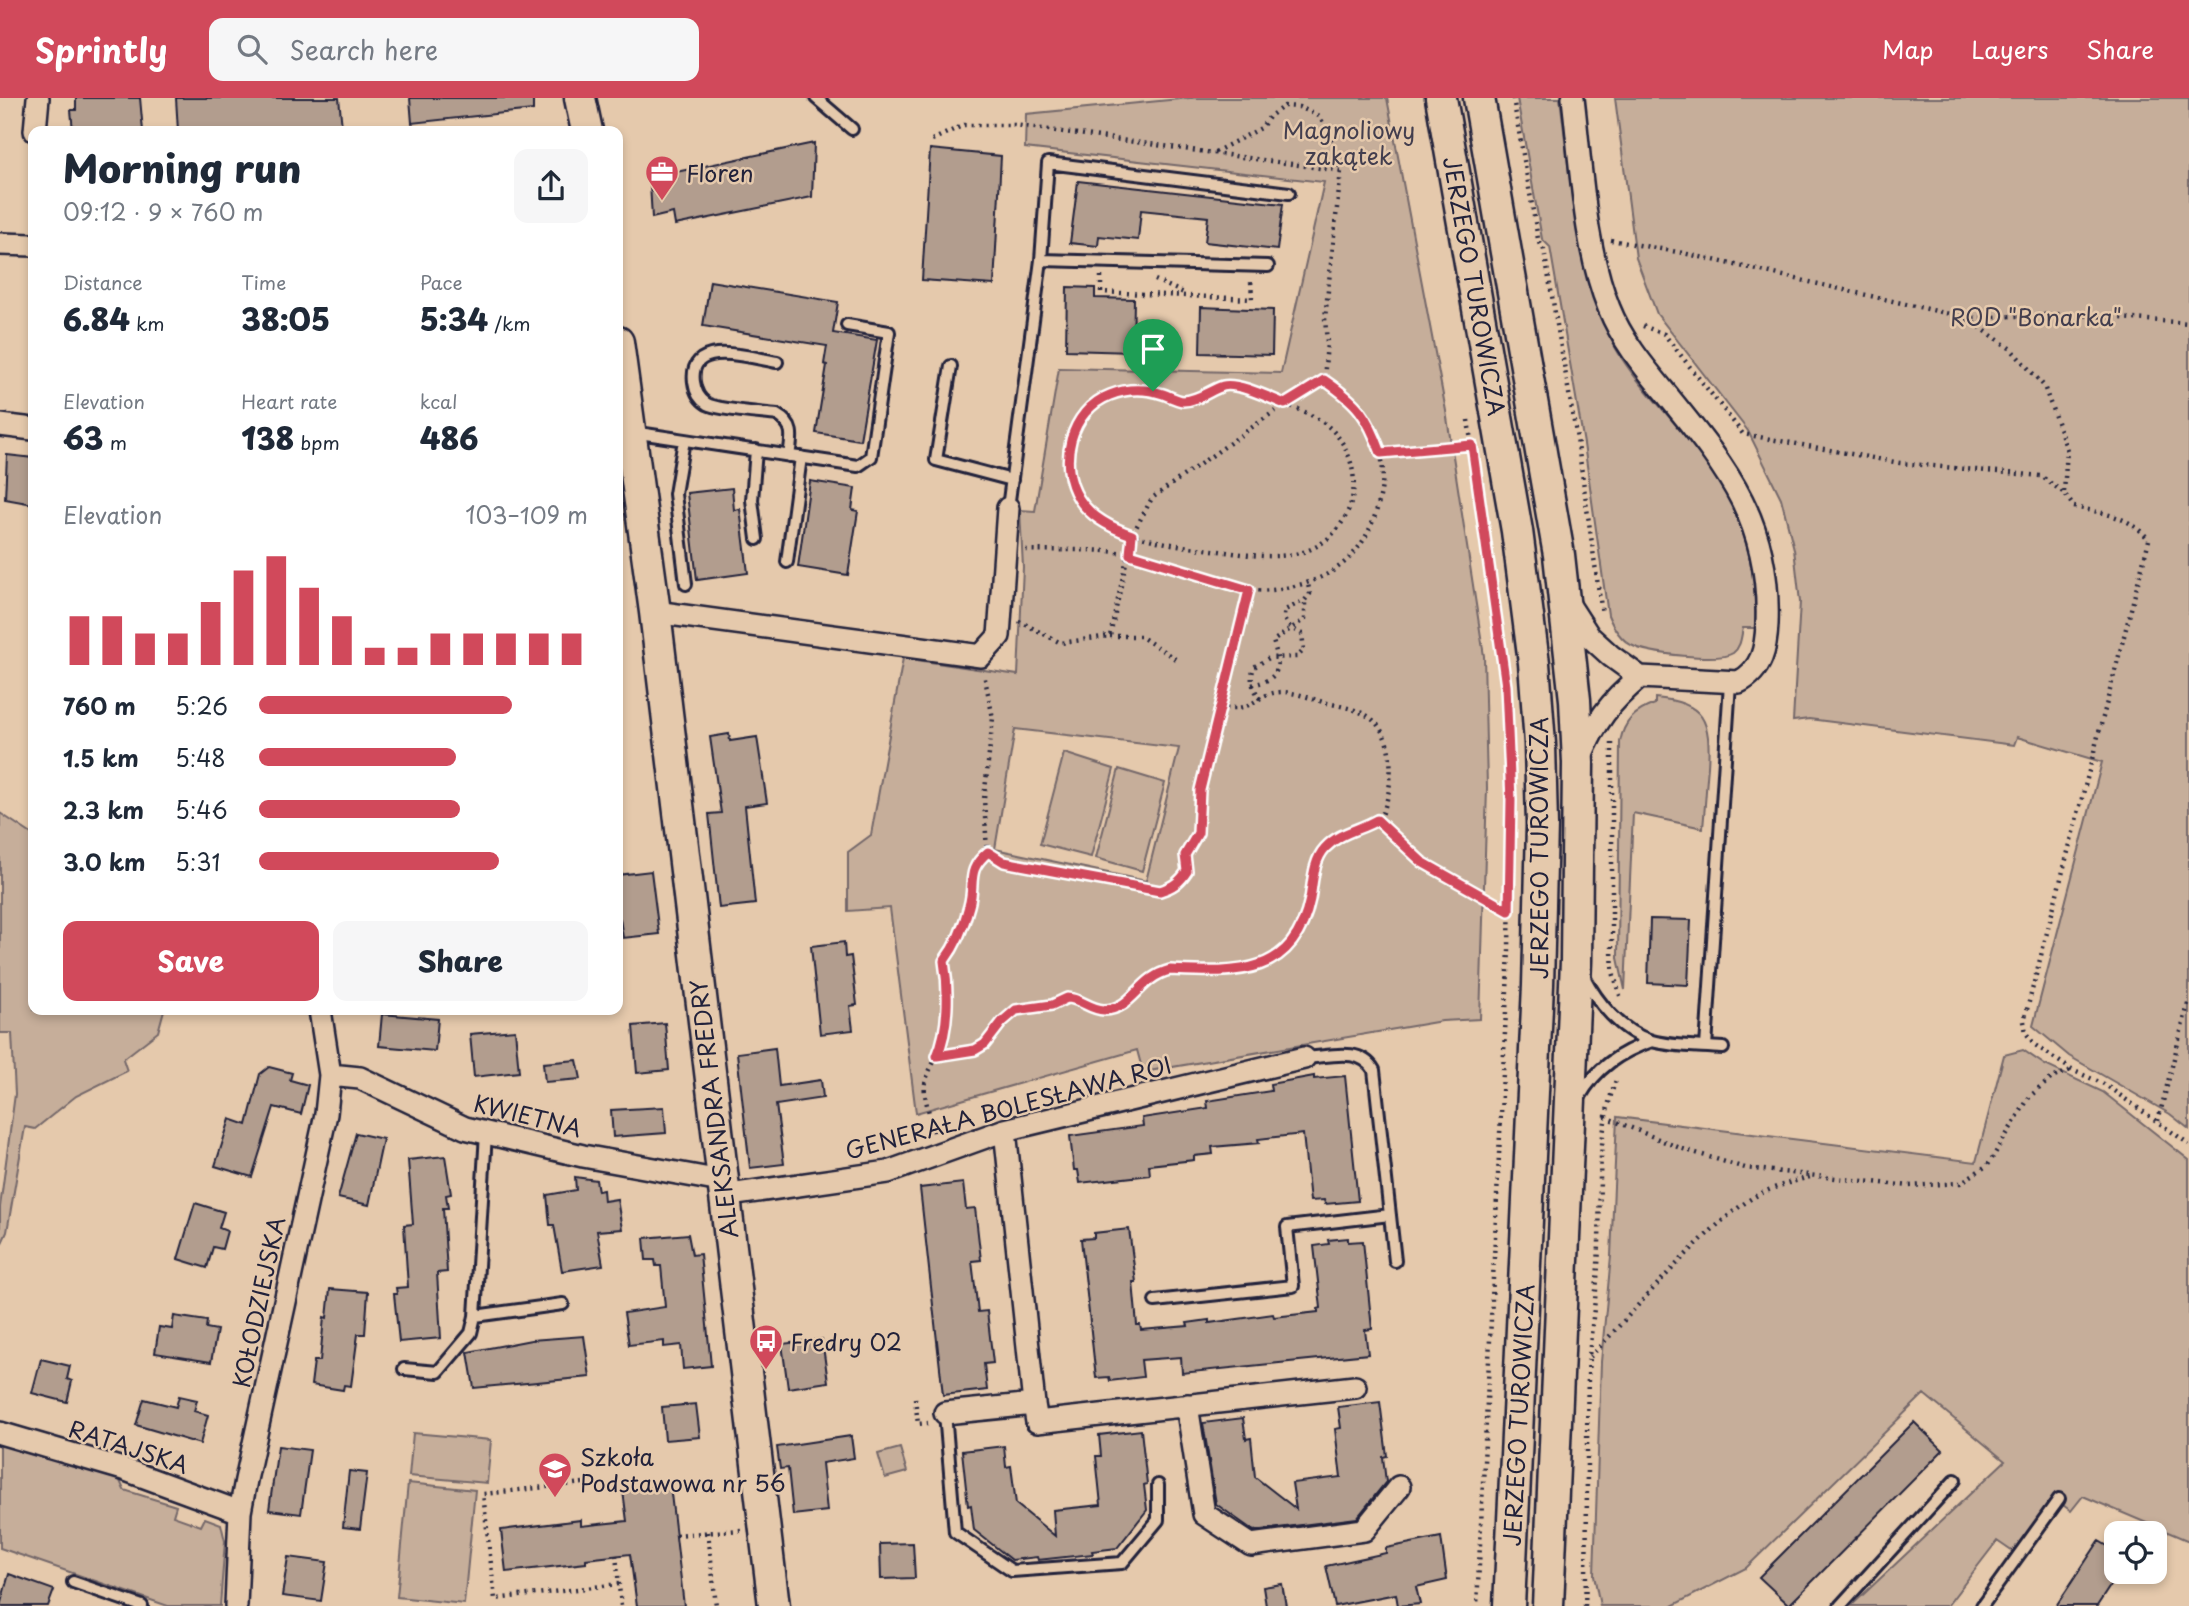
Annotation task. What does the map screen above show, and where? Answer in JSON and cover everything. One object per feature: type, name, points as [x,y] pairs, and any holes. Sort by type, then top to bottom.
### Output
[{"type":"main road","points":[[580,98],[585,126]]},
{"type":"main road","name":"JERZEGO TUROWICZA","points":[[1441,98],[1517,531],[1534,663],[1540,744],[1542,825],[1538,985],[1508,1606]]},
{"type":"main road","name":"JERZEGO TUROWICZA","points":[[1479,98],[1534,407],[1564,597],[1578,763],[1576,961],[1548,1606]]},
{"type":"main road","name":"ALEKSANDRA FREDRY","points":[[624,432],[655,612],[722,1188],[775,1606]]},
{"type":"street","points":[[35,126],[38,98]]},
{"type":"street","points":[[1564,597],[1589,636],[1640,677],[1739,682],[1753,673],[1763,655],[1768,597],[1758,540],[1745,505],[1722,464],[1635,354],[1608,304],[1593,251],[1573,98]]},
{"type":"street","points":[[0,244],[28,245]]},
{"type":"street","points":[[0,425],[28,428]]},
{"type":"street","points":[[655,612],[981,656],[999,636],[1008,508]]},
{"type":"street","points":[[1578,763],[1595,724],[1608,705],[1640,677]]},
{"type":"street","name":"KOŁODZIEJSKA","points":[[236,1606],[240,1512],[326,1114],[330,1075],[321,1015]]},
{"type":"street","name":"GENERAŁA BOLESŁAWA ROI","points":[[722,1188],[888,1172],[1005,1130],[1304,1058]]},
{"type":"street","name":"KWIETNA","points":[[330,1075],[360,1078],[465,1128],[722,1188]]},
{"type":"street","points":[[1005,1130],[1037,1422],[1355,1387]]},
{"type":"street","points":[[945,1413],[1034,1404]]},
{"type":"street","points":[[1187,1405],[1203,1514],[1251,1545],[1364,1530],[1399,1487]]},
{"type":"street","name":"RATAJSKA","points":[[0,1433],[123,1469],[240,1512]]},
{"type":"lane","points":[[816,98],[852,129]]},
{"type":"lane","points":[[1008,508],[1041,260],[1048,163],[1289,193]]},
{"type":"lane","points":[[1041,260],[1268,266]]},
{"type":"lane","points":[[624,432],[858,466],[871,457],[889,332],[847,324]]},
{"type":"lane","points":[[776,362],[716,352],[705,356],[697,365],[693,377],[695,391],[707,404],[776,415],[785,420],[792,434],[789,456]]},
{"type":"lane","points":[[951,366],[936,460],[1012,480]]},
{"type":"lane","points":[[684,440],[675,494],[685,584]]},
{"type":"lane","points":[[756,450],[752,500],[757,538]]},
{"type":"lane","points":[[787,562],[802,457]]},
{"type":"lane","points":[[1706,1047],[1730,683]]},
{"type":"lane","points":[[1576,961],[1601,1004],[1624,1026],[1652,1041],[1723,1048]]},
{"type":"lane","points":[[1569,1116],[1583,1091],[1614,1057],[1652,1041]]},
{"type":"lane","points":[[1304,1058],[1359,1055],[1368,1060],[1374,1070],[1395,1261]]},
{"type":"lane","points":[[404,1369],[438,1372],[471,1333],[475,1316],[486,1133]]},
{"type":"lane","points":[[1155,1301],[1293,1286],[1287,1227],[1390,1215]]},
{"type":"lane","points":[[475,1316],[563,1304]]},
{"type":"lane","points":[[945,1413],[956,1532],[1012,1572],[1122,1563],[1158,1520],[1158,1485]]},
{"type":"lane","points":[[1840,1606],[1955,1480]]},
{"type":"lane","points":[[1982,1606],[2059,1499]]},
{"type":"lane","points":[[73,1582],[142,1606]]},
{"type":"path","points":[[1513,98],[1538,239],[1544,250],[1578,445],[1605,624]]},
{"type":"path","points":[[1214,152],[1261,128],[1270,116],[1284,106],[1298,107],[1319,116],[1331,135],[1341,171],[1325,318],[1327,342],[1324,380]]},
{"type":"path","points":[[932,140],[964,125],[1014,125],[1341,171]]},
{"type":"path","points":[[1609,227],[1613,251]]},
{"type":"path","points":[[1610,240],[1683,253],[1966,318],[2065,314],[2189,323]]},
{"type":"path","points":[[1100,261],[1101,294],[1252,299]]},
{"type":"path","points":[[1250,266],[1251,306]]},
{"type":"path","points":[[1966,318],[2011,349],[2044,386],[2067,450],[2064,493]]},
{"type":"path","points":[[1643,333],[1638,324],[1664,334],[1743,434],[1900,463],[2041,475],[2064,493],[2074,507],[2118,517],[2140,528],[2149,540],[2054,914],[2026,1008],[2026,1034],[2035,1045],[2072,1070],[2104,1084],[2189,1144]]},
{"type":"path","points":[[1110,636],[1132,535],[1152,498],[1285,404],[1324,380]]},
{"type":"path","points":[[1016,550],[1130,554],[1249,590],[1275,591],[1308,584],[1333,573],[1356,552],[1370,528],[1380,499],[1383,479],[1381,453],[1369,421],[1347,396],[1324,380]]},
{"type":"path","points":[[1226,385],[1236,386],[1285,404],[1323,422],[1340,439],[1352,463],[1352,503],[1343,522],[1328,540],[1306,551],[1280,556],[1164,544],[1132,535],[1096,517],[1080,500],[1070,480],[1067,456],[1072,435],[1085,412],[1107,396],[1132,388],[1153,391],[1181,401],[1194,399],[1226,385]]},
{"type":"path","points":[[1468,418],[1506,686],[1511,800],[1509,911],[1477,1606]]},
{"type":"path","points":[[1381,453],[1472,445]]},
{"type":"path","points":[[1260,699],[1250,676],[1254,667],[1260,661],[1297,657],[1304,650],[1302,634],[1283,618],[1285,610],[1305,600],[1310,594],[1308,584]]},
{"type":"path","points":[[988,852],[1004,862],[1160,891],[1171,888],[1181,880],[1187,871],[1185,855],[1198,833],[1200,790],[1249,590]]},
{"type":"path","points":[[1252,685],[1271,679],[1277,671],[1278,658],[1273,641],[1305,619],[1305,600]]},
{"type":"path","points":[[1012,618],[1061,643],[1110,636],[1140,636],[1177,660]]},
{"type":"path","points":[[981,656],[993,718],[984,799],[988,852]]},
{"type":"path","points":[[937,1056],[975,1050],[992,1037],[1008,1015],[1024,1007],[1052,1005],[1067,998],[1103,1010],[1127,1002],[1149,978],[1159,973],[1170,970],[1240,972],[1270,961],[1291,942],[1303,922],[1323,850],[1349,831],[1377,820],[1383,814],[1392,777],[1386,746],[1374,721],[1355,711],[1296,694],[1281,692],[1236,710],[1221,707]]},
{"type":"path","points":[[1612,740],[1612,951],[1613,972],[1621,1000],[1619,1008]]},
{"type":"path","points":[[1377,820],[1422,862],[1509,911]]},
{"type":"path","points":[[939,1154],[924,1087],[946,1028],[945,1001],[948,984],[944,961],[955,946],[969,909],[971,876],[976,862],[988,852]]},
{"type":"path","points":[[2158,1121],[2189,1000]]},
{"type":"path","points":[[1585,1606],[1589,1510],[1589,1357],[1598,1266],[1605,1117],[1616,1079],[1616,1069]]},
{"type":"path","points":[[1605,1117],[1680,1148],[1745,1168],[1909,1186],[1960,1182],[1988,1165],[2030,1096],[2052,1078],[2072,1070]]},
{"type":"path","points":[[1589,1357],[1701,1242],[1746,1202],[1779,1185],[1814,1176]]},
{"type":"path","points":[[915,1398],[918,1424]]},
{"type":"path","points":[[583,1483],[483,1494],[495,1599],[619,1584]]},
{"type":"path","points":[[676,1535],[750,1529]]},
{"type":"path","points":[[708,1532],[716,1606]]},
{"type":"path","points":[[616,1555],[621,1606]]},
{"type":"green space","name":"Magnoliowy zakątek","points":[[1190,98],[1387,98],[1446,411],[1484,656],[1487,788],[1480,1019],[1442,1021],[1143,1072],[1137,1050],[916,1113],[890,908],[848,911],[848,852],[871,835],[903,658],[1018,675],[1023,567],[1020,510],[1035,511],[1059,368],[1281,373],[1324,182],[1025,148],[1026,114]],"holes":[[[1015,729],[1179,748],[1146,881],[995,849]]]},
{"type":"green space","points":[[1517,98],[1560,98],[1576,222],[1589,283],[1599,312],[1624,362],[1709,467],[1736,514],[1751,566],[1755,595],[1755,628],[1743,628],[1736,651],[1726,656],[1667,654],[1631,645],[1614,628],[1608,615],[1584,444],[1550,247],[1542,239]]},
{"type":"green space","name":"ROD \"Bonarka\"","points":[[1615,98],[2189,98],[2189,1129],[2170,1114],[2069,1056],[2033,1026],[2102,762],[2017,737],[2014,745],[1809,719],[1793,721],[1800,602],[1794,549],[1781,498],[1748,431],[1657,314],[1636,258]]},
{"type":"green space","points":[[1655,698],[1672,700],[1695,709],[1706,726],[1709,751],[1703,828],[1633,813],[1625,990],[1618,958],[1620,742],[1628,723],[1636,714],[1655,704]]},
{"type":"green space","points":[[1064,753],[1114,769],[1091,857],[1040,844]]},
{"type":"green space","points":[[1119,769],[1165,783],[1142,871],[1096,858]]},
{"type":"green space","points":[[0,813],[28,832],[28,1015],[163,1015],[158,1032],[123,1059],[127,1071],[76,1096],[35,1129],[25,1127],[7,1232],[0,1247],[0,1207],[15,1094],[12,1033],[0,1033]]},
{"type":"green space","points":[[2023,1050],[2045,1065],[2103,1092],[2189,1160],[2189,1541],[2167,1532],[2167,1521],[2142,1521],[2083,1496],[2071,1511],[2056,1500],[2013,1552],[1997,1541],[1947,1606],[1851,1606],[2005,1461],[1924,1394],[1746,1568],[1672,1606],[1600,1606],[1594,1575],[1601,1362],[1611,1256],[1617,1117],[1976,1162],[2004,1055]]},
{"type":"green space","points":[[413,1433],[491,1440],[487,1483],[409,1476]]},
{"type":"green space","points":[[0,1442],[118,1476],[124,1490],[176,1506],[173,1516],[201,1526],[205,1518],[221,1524],[225,1541],[220,1606],[168,1606],[0,1548]]},
{"type":"green space","points":[[900,1448],[907,1472],[885,1478],[878,1454]]},
{"type":"green space","points":[[408,1483],[475,1490],[464,1604],[397,1597]]},
{"type":"building","points":[[76,98],[140,98],[143,126],[73,126],[71,110],[76,110]]},
{"type":"building","points":[[176,98],[339,98],[342,126],[178,126]]},
{"type":"building","points":[[410,98],[533,98],[533,110],[412,123]]},
{"type":"building","points":[[814,143],[812,197],[675,225],[673,213],[652,218],[650,184],[677,179],[676,172]]},
{"type":"building","points":[[930,149],[1001,156],[994,285],[922,280]]},
{"type":"building","points":[[1078,181],[1283,204],[1277,250],[1205,242],[1208,217],[1141,210],[1138,240],[1099,236],[1098,246],[1070,243]]},
{"type":"building","points":[[710,281],[838,302],[833,333],[877,340],[860,440],[816,433],[827,365],[824,364],[827,346],[703,326]]},
{"type":"building","points":[[1067,287],[1095,288],[1095,298],[1134,299],[1133,352],[1066,350]]},
{"type":"building","points":[[1201,307],[1273,310],[1272,355],[1200,353]]},
{"type":"building","points":[[7,455],[28,457],[28,503],[5,499]]},
{"type":"building","points":[[810,481],[855,488],[852,510],[858,511],[848,575],[798,567]]},
{"type":"building","points":[[732,488],[734,510],[740,509],[748,573],[697,580],[687,493]]},
{"type":"building","points":[[729,734],[730,741],[757,737],[767,803],[745,806],[755,904],[719,908],[709,814],[721,813],[710,737]]},
{"type":"building","points":[[651,871],[659,934],[623,938],[623,874]]},
{"type":"building","points":[[1650,919],[1691,920],[1688,985],[1648,983]]},
{"type":"building","points":[[844,942],[845,957],[851,956],[857,1005],[850,1006],[853,1030],[820,1034],[811,946]]},
{"type":"building","points":[[382,1015],[438,1019],[435,1051],[379,1046]]},
{"type":"building","points":[[665,1023],[669,1070],[637,1073],[633,1026]]},
{"type":"building","points":[[515,1030],[519,1072],[474,1077],[470,1034]]},
{"type":"building","points":[[775,1048],[779,1086],[821,1080],[823,1098],[776,1105],[784,1164],[750,1168],[737,1053]]},
{"type":"building","points":[[577,1060],[581,1079],[545,1082],[543,1063]]},
{"type":"building","points":[[269,1067],[292,1073],[290,1080],[308,1085],[301,1114],[274,1107],[252,1177],[215,1166],[230,1119],[247,1125],[260,1074]]},
{"type":"building","points":[[1314,1076],[1314,1079],[1345,1076],[1358,1201],[1325,1204],[1324,1200],[1310,1201],[1303,1134],[1258,1139],[1259,1143],[1212,1147],[1213,1154],[1194,1156],[1194,1160],[1149,1165],[1150,1175],[1080,1183],[1078,1170],[1074,1170],[1070,1136],[1143,1126],[1142,1118],[1208,1108],[1207,1101],[1271,1091],[1270,1084]]},
{"type":"building","points":[[664,1107],[666,1133],[613,1137],[611,1110]]},
{"type":"building","points":[[356,1133],[383,1139],[369,1205],[338,1198]]},
{"type":"building","points":[[445,1156],[451,1194],[446,1195],[448,1208],[443,1208],[447,1272],[437,1273],[441,1338],[399,1342],[394,1294],[397,1294],[396,1288],[408,1287],[404,1225],[413,1224],[408,1160]]},
{"type":"building","points":[[575,1177],[596,1180],[598,1191],[603,1190],[604,1201],[617,1199],[622,1229],[597,1231],[603,1265],[562,1271],[554,1225],[550,1225],[547,1195],[576,1190]]},
{"type":"building","points":[[963,1183],[966,1209],[975,1208],[981,1260],[972,1261],[978,1312],[987,1311],[993,1363],[984,1364],[987,1390],[943,1395],[920,1188]]},
{"type":"building","points":[[195,1203],[224,1212],[219,1228],[227,1231],[222,1249],[213,1247],[207,1268],[178,1259]]},
{"type":"building","points":[[1129,1229],[1136,1282],[1133,1282],[1137,1325],[1140,1325],[1141,1330],[1188,1326],[1187,1323],[1209,1320],[1209,1323],[1273,1314],[1274,1317],[1318,1312],[1321,1308],[1314,1246],[1329,1244],[1328,1240],[1348,1238],[1348,1242],[1363,1241],[1372,1329],[1365,1330],[1368,1354],[1182,1373],[1181,1357],[1141,1360],[1143,1377],[1110,1381],[1109,1377],[1096,1378],[1081,1239],[1094,1238],[1094,1233]]},
{"type":"building","points":[[688,1234],[692,1255],[700,1254],[711,1366],[683,1369],[681,1345],[664,1347],[664,1341],[629,1345],[624,1313],[665,1307],[661,1266],[656,1266],[655,1260],[646,1260],[644,1238]]},
{"type":"building","points":[[330,1289],[368,1292],[365,1334],[358,1334],[351,1386],[344,1385],[343,1390],[311,1385],[314,1361],[320,1361]]},
{"type":"building","points":[[174,1316],[207,1321],[206,1328],[217,1330],[211,1362],[155,1353],[159,1327],[172,1329]]},
{"type":"building","points":[[584,1336],[590,1377],[474,1388],[468,1352],[531,1340]]},
{"type":"building","points":[[822,1339],[828,1382],[788,1388],[782,1344]]},
{"type":"building","points":[[41,1359],[70,1366],[67,1379],[72,1381],[67,1402],[32,1393]]},
{"type":"building","points":[[179,1396],[197,1400],[194,1411],[208,1415],[200,1444],[136,1425],[144,1399],[176,1407]]},
{"type":"building","points":[[1380,1402],[1387,1456],[1383,1457],[1386,1482],[1357,1518],[1254,1531],[1216,1504],[1203,1423],[1243,1418],[1246,1439],[1251,1438],[1255,1477],[1296,1509],[1292,1483],[1341,1477],[1335,1429],[1341,1428],[1338,1407]]},
{"type":"building","points":[[696,1404],[700,1437],[665,1440],[662,1407]]},
{"type":"building","points":[[1914,1422],[1943,1450],[1789,1605],[1759,1577]]},
{"type":"building","points":[[1141,1430],[1147,1510],[1117,1548],[1092,1551],[1093,1554],[1012,1560],[974,1530],[971,1505],[968,1506],[962,1451],[1004,1446],[1006,1467],[1011,1466],[1016,1504],[1055,1536],[1053,1510],[1101,1505],[1096,1456],[1101,1456],[1099,1435]]},
{"type":"building","points":[[851,1436],[854,1458],[822,1463],[827,1511],[793,1515],[788,1468],[780,1469],[777,1447]]},
{"type":"building","points":[[278,1446],[310,1450],[301,1514],[269,1510]]},
{"type":"building","points":[[349,1471],[367,1473],[360,1529],[343,1527]]},
{"type":"building","points":[[670,1485],[684,1606],[637,1606],[630,1554],[586,1559],[586,1563],[506,1572],[501,1530],[581,1520],[581,1526],[627,1521],[623,1491]]},
{"type":"building","points":[[1441,1537],[1447,1580],[1416,1587],[1420,1604],[1398,1606],[1396,1594],[1335,1606],[1326,1566],[1386,1553],[1386,1548]]},
{"type":"building","points":[[2099,1541],[2104,1544],[2104,1584],[2111,1584],[2097,1606],[2056,1606]]},
{"type":"building","points":[[913,1543],[915,1578],[881,1579],[880,1544]]},
{"type":"building","points":[[288,1557],[327,1562],[321,1601],[282,1596]]},
{"type":"building","points":[[9,1574],[54,1590],[48,1606],[0,1606]]},
{"type":"building","points":[[1282,1584],[1286,1606],[1266,1606],[1263,1587]]},
{"type":"place","name":"Floren","points":[[662,202]]},
{"type":"place","name":"Fredry 02","points":[[766,1371]]},
{"type":"place","name":"Szkoła Podstawowa nr 56","points":[[555,1499]]},
{"type":"route","points":[[1324,380],[1347,396],[1369,421],[1381,453],[1472,445],[1506,686],[1511,800],[1509,911],[1422,862],[1377,820],[1349,831],[1323,850],[1313,878],[1303,922],[1291,942],[1270,961],[1240,972],[1170,970],[1159,973],[1149,978],[1127,1002],[1115,1008],[1094,1008],[1074,998],[1067,998],[1052,1005],[1024,1007],[1008,1015],[992,1037],[975,1050],[957,1055],[937,1056],[946,1028],[945,1001],[948,984],[944,961],[955,946],[969,909],[971,876],[976,862],[988,852],[1004,862],[1160,891],[1171,888],[1187,871],[1185,855],[1198,833],[1200,790],[1249,590],[1130,554],[1132,535],[1115,529],[1096,517],[1080,500],[1070,480],[1067,456],[1072,435],[1085,412],[1107,396],[1132,388],[1153,391],[1181,401],[1194,399],[1226,385],[1236,386],[1285,404],[1324,380]]}]
